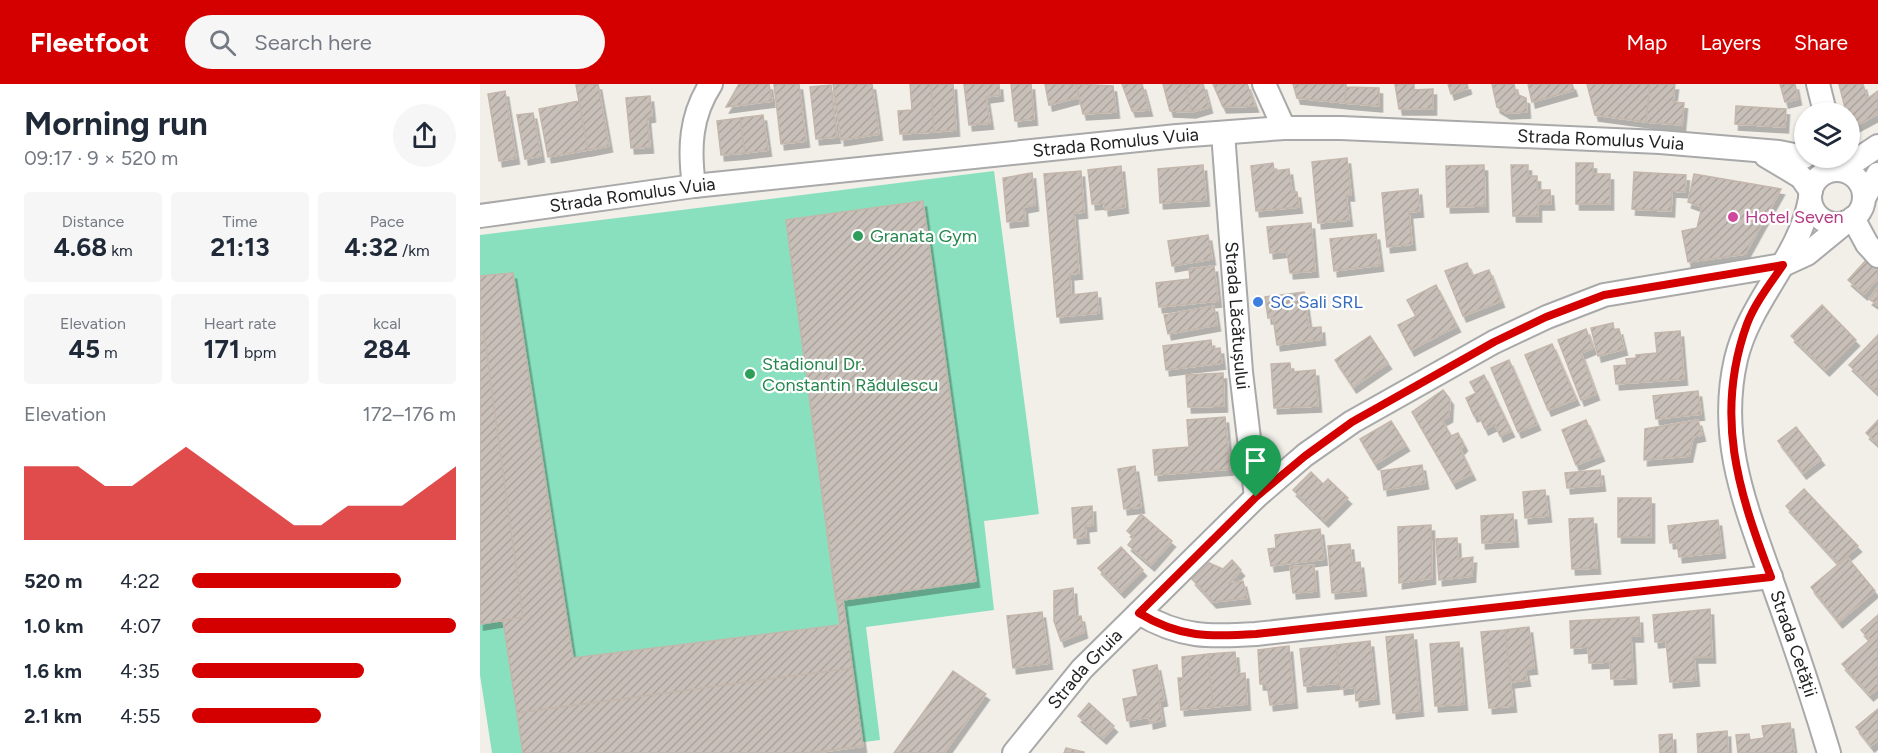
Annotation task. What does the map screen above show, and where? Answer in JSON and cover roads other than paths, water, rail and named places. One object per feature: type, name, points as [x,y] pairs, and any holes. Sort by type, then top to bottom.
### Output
[{"type":"street","points":[[694,186],[690,156],[693,126],[700,102],[711,84]]},
{"type":"street","points":[[1264,84],[1284,129]]},
{"type":"street","points":[[1818,84],[1823,102]]},
{"type":"street","name":"Strada Romulus Vuia","points":[[480,216],[694,186],[1223,133],[1284,129],[1341,128],[1660,142],[1794,156]]},
{"type":"street","name":"Strada Lăcătușului","points":[[1223,133],[1241,372],[1256,497]]},
{"type":"street","points":[[1860,155],[1878,146]]},
{"type":"street","name":"Strada Romulus Vuia","points":[[1756,151],[1801,177],[1811,195]]},
{"type":"street","points":[[1834,168],[1818,178],[1811,195],[1820,217],[1833,223],[1854,213]]},
{"type":"street","points":[[1838,168],[1857,179],[1854,213],[1867,244],[1878,255]]},
{"type":"street","points":[[1783,265],[1807,254],[1854,213],[1878,174]]},
{"type":"street","name":"Strada Cetății","points":[[1811,195],[1807,218],[1783,265],[1748,322],[1736,360],[1731,400],[1732,437],[1738,485],[1829,753]]},
{"type":"street","name":"Strada Gruia","points":[[1014,753],[1082,669],[1256,497],[1305,456],[1352,422],[1494,342],[1546,317],[1604,295],[1783,265]]},
{"type":"street","points":[[1139,613],[1160,626],[1208,637],[1256,634],[1771,577]]},
{"type":"place","name":"Hotel Seven","points":[[1733,217]]},
{"type":"place","name":"Granata Gym","points":[[858,236]]},
{"type":"place","name":"SC Sali SRL","points":[[1258,302]]},
{"type":"place","name":"Stadionul Dr. Constantin Rădulescu","points":[[750,374]]}]
